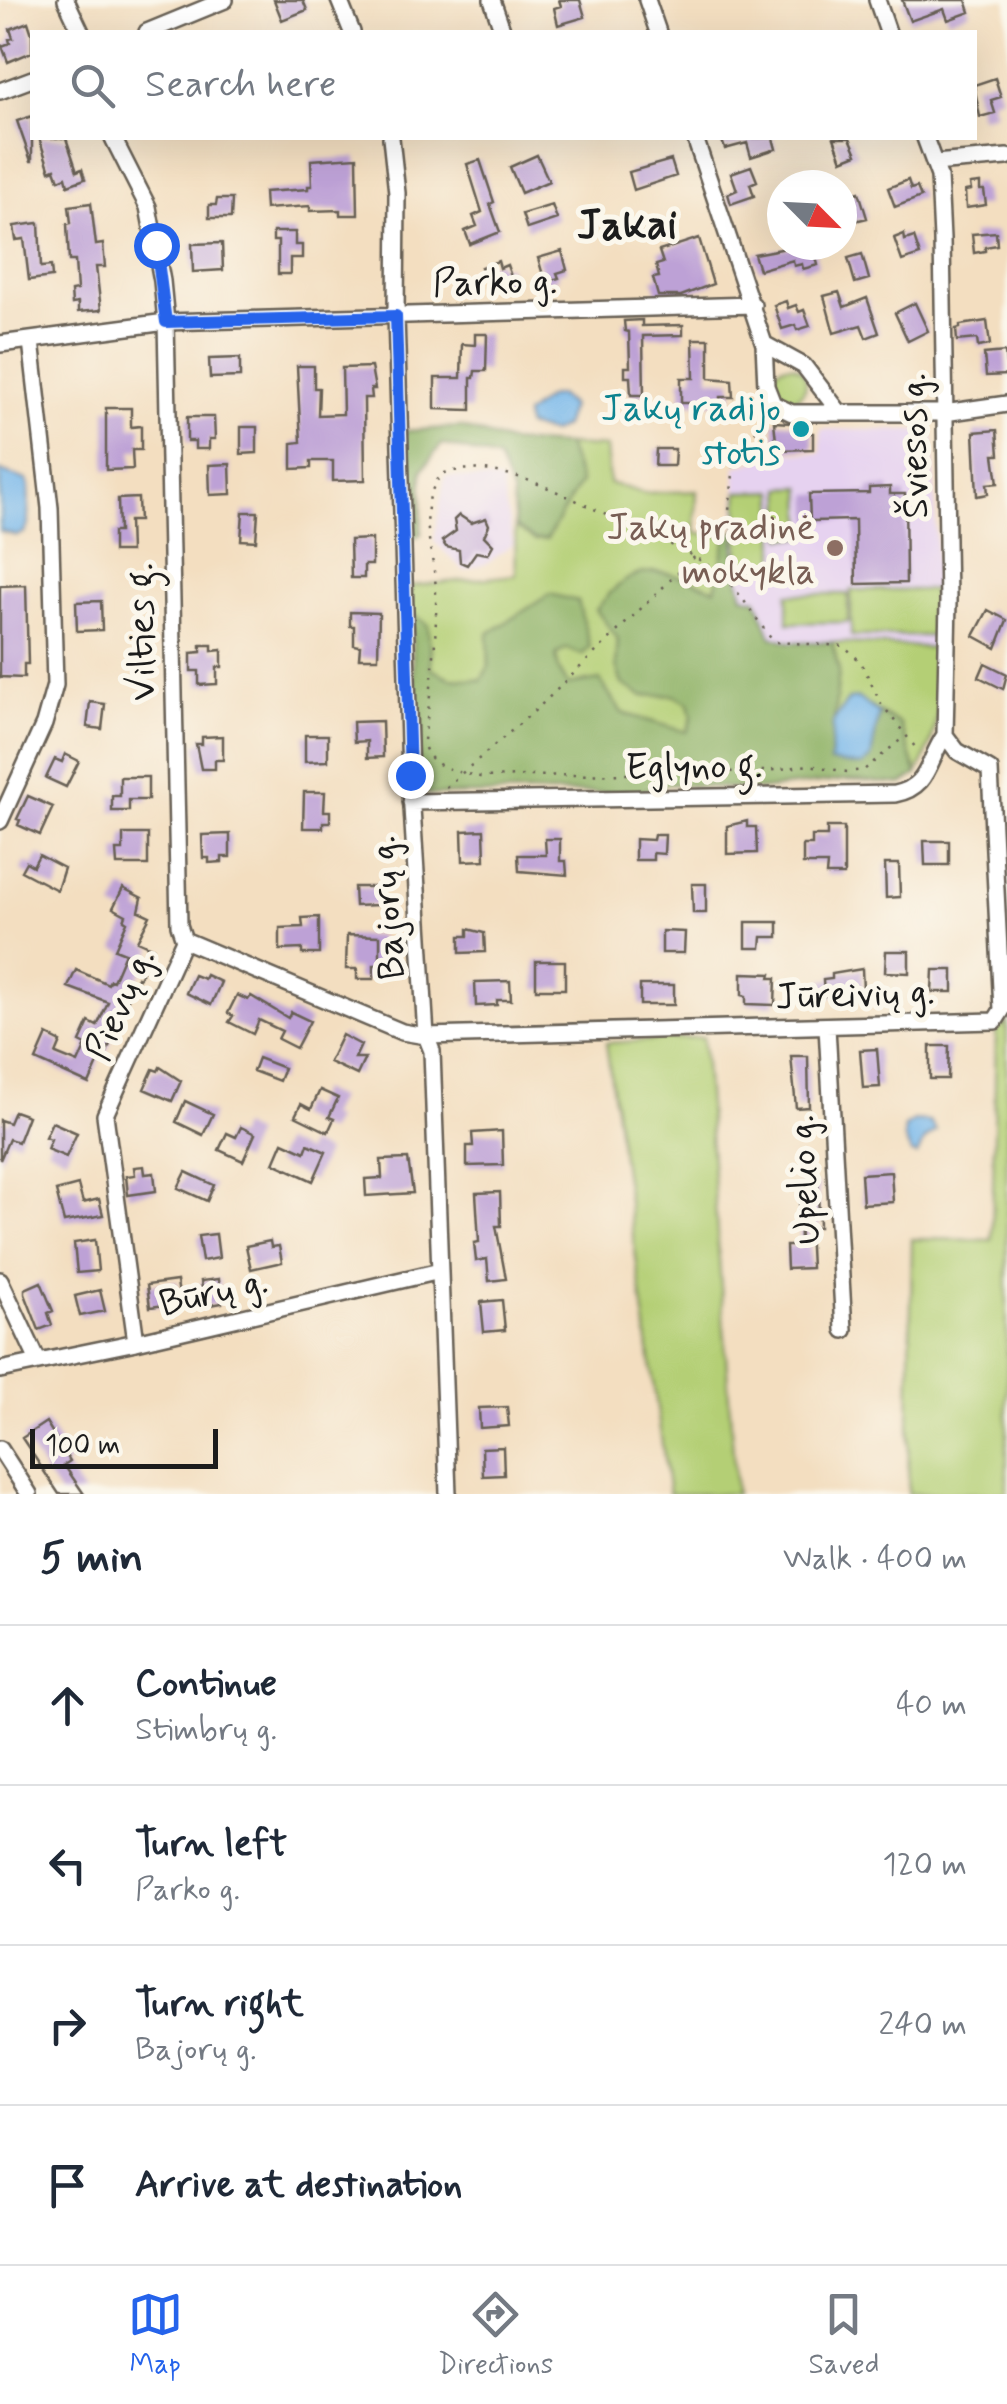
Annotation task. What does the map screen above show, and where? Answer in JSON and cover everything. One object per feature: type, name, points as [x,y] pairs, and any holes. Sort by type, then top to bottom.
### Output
[{"type":"street","points":[[66,0],[80,30]]},
{"type":"street","points":[[152,30],[226,0]]},
{"type":"street","points":[[339,0],[351,30]]},
{"type":"street","points":[[492,0],[502,30]]},
{"type":"street","points":[[647,0],[657,30]]},
{"type":"street","points":[[877,0],[887,30]]},
{"type":"street","points":[[0,92],[30,80]]},
{"type":"street","name":"Vilties g.","points":[[115,140],[148,206],[166,322],[180,925],[184,940]]},
{"type":"street","name":"Bajorų g.","points":[[391,140],[396,192],[396,316],[411,802],[426,1036],[432,1052],[448,1494]]},
{"type":"street","points":[[695,140],[753,305],[764,344],[766,386],[773,404],[792,413],[944,413],[1007,404]]},
{"type":"street","name":"Šviesos g.","points":[[926,140],[939,176],[942,239],[948,601],[946,735]]},
{"type":"street","points":[[934,163],[1007,157]]},
{"type":"street","name":"Parko g.","points":[[0,344],[166,322],[753,305]]},
{"type":"street","points":[[0,820],[44,724],[54,685],[50,508],[31,341]]},
{"type":"street","points":[[764,344],[804,366],[840,413]]},
{"type":"street","name":"Eglyno g.","points":[[411,802],[895,794],[910,791],[922,782],[946,735]]},
{"type":"street","name":"Jūreivių g.","points":[[426,1036],[995,1021],[1002,1010],[999,772],[957,751],[946,735]]},
{"type":"street","name":"Pievų g.","points":[[136,1342],[106,1115],[184,940],[402,1032],[426,1036]]},
{"type":"street","name":"Upelio g.","points":[[827,1027],[844,1330]]},
{"type":"street","name":"Būrų g.","points":[[0,1370],[440,1271]]},
{"type":"street","points":[[0,1280],[38,1361]]},
{"type":"street","points":[[0,1449],[29,1494]]},
{"type":"path","points":[[429,801],[539,707],[697,557],[728,520],[734,466],[773,404]]},
{"type":"path","points":[[904,737],[864,770],[848,772],[809,765],[767,771],[500,778],[443,767],[428,756],[423,744],[436,592],[427,512],[431,492],[442,474],[480,469],[521,478],[697,557],[726,578],[774,642],[844,646],[861,662],[880,702],[904,737],[930,764]]},
{"type":"shaded area","name":"Jakų pradinė mokykla","points":[[821,429],[927,431],[934,438],[938,648],[789,642],[771,636],[758,599],[743,597],[735,565],[736,466],[759,461],[760,452],[821,453]]},
{"type":"shaded area","points":[[445,476],[501,481],[513,544],[488,563],[464,571],[434,541]]},
{"type":"green space","points":[[789,365],[801,370],[806,382],[801,394],[789,399],[777,394],[772,382],[777,370]]},
{"type":"green space","points":[[460,427],[508,442],[567,445],[580,483],[547,539],[535,540],[515,527],[512,493],[498,459],[442,444],[422,470],[421,534],[408,543],[405,431]]},
{"type":"green space","points":[[567,445],[606,447],[609,483],[643,493],[697,491],[695,533],[727,536],[715,589],[680,576],[618,639],[616,666],[643,696],[673,695],[689,703],[692,717],[687,732],[622,713],[587,681],[568,686],[556,655],[566,648],[590,647],[489,651],[489,666],[481,680],[450,678],[430,669],[431,647],[411,612],[410,586],[516,575],[515,527],[535,540],[580,483]]},
{"type":"green space","points":[[802,487],[804,537],[783,538],[782,488]]},
{"type":"green space","points":[[775,491],[776,566],[739,567],[738,492]]},
{"type":"green space","points":[[735,531],[735,565],[743,596],[757,599],[771,636],[789,642],[832,642],[839,671],[830,762],[870,758],[879,713],[900,724],[917,774],[902,784],[848,780],[758,790],[669,784],[636,792],[431,795],[423,791],[417,774],[411,612],[428,625],[431,669],[450,678],[481,680],[489,666],[488,634],[550,594],[578,601],[590,647],[582,655],[566,648],[556,655],[568,685],[600,680],[622,713],[687,732],[692,717],[689,703],[673,695],[643,696],[622,684],[616,666],[618,639],[596,610],[623,582],[650,572],[679,576],[715,589],[727,536]]},
{"type":"green space","points":[[851,590],[933,590],[933,636],[851,636]]},
{"type":"green space","points":[[788,594],[848,594],[848,622],[788,623]]},
{"type":"green space","points":[[832,642],[938,648],[937,713],[931,743],[917,774],[900,724],[849,699],[833,722],[839,671]]},
{"type":"green space","points":[[1007,1022],[1007,1494],[908,1494],[912,1239],[992,1240],[996,1031]]},
{"type":"green space","points":[[703,1037],[736,1494],[669,1494],[606,1043]]},
{"type":"water","points":[[558,395],[571,406],[564,426],[552,433],[526,426],[525,415],[548,397]]},
{"type":"water","points":[[0,471],[27,480],[29,486],[28,525],[17,536],[0,531]]},
{"type":"water","points":[[858,698],[879,713],[871,758],[862,766],[830,762],[833,722],[849,699]]},
{"type":"water","points":[[914,1121],[930,1122],[936,1131],[925,1140],[917,1155],[911,1153],[904,1137],[905,1127]]},
{"type":"building","points":[[274,0],[303,0],[307,10],[282,20]]},
{"type":"building","points":[[559,0],[580,0],[585,17],[558,25],[554,8],[561,6]]},
{"type":"building","points":[[902,0],[966,0],[970,12],[948,20],[944,9],[910,21]]},
{"type":"building","points":[[28,22],[30,53],[8,62],[2,46],[13,38],[10,29]]},
{"type":"building","points":[[995,78],[1001,97],[991,100],[995,113],[980,117],[977,84]]},
{"type":"building","points":[[30,117],[32,161],[31,161],[17,121]]},
{"type":"building","points":[[40,140],[67,140],[77,171],[82,169],[85,179],[68,185],[66,177],[59,180],[55,169],[50,171]]},
{"type":"building","points":[[722,140],[774,140],[776,149],[751,157],[747,143],[725,149]]},
{"type":"building","points":[[835,140],[851,140],[857,154],[842,160]]},
{"type":"building","points":[[537,155],[549,181],[521,193],[510,167]]},
{"type":"building","points":[[357,157],[358,215],[340,215],[340,210],[310,211],[310,206],[265,209],[264,192],[312,186],[311,160]]},
{"type":"building","points":[[480,160],[500,232],[470,244],[465,231],[477,226],[473,216],[482,212],[467,164]]},
{"type":"building","points":[[671,160],[676,176],[634,190],[629,172]]},
{"type":"building","points":[[751,166],[757,181],[750,184],[754,196],[731,204],[728,194],[737,190],[731,173]]},
{"type":"building","points":[[908,180],[911,189],[917,187],[921,197],[895,207],[888,188]]},
{"type":"building","points":[[980,183],[986,205],[966,208],[965,191],[971,190],[970,184]]},
{"type":"building","points":[[857,193],[867,218],[857,220]]},
{"type":"building","points":[[217,199],[232,199],[231,218],[209,218],[209,205],[216,205]]},
{"type":"building","points":[[91,203],[96,245],[103,244],[105,267],[96,267],[101,310],[78,312],[78,303],[72,304],[71,291],[77,290],[75,261],[69,261],[69,206]]},
{"type":"building","points":[[552,205],[557,219],[527,229],[522,214]]},
{"type":"building","points":[[39,223],[41,267],[51,266],[52,277],[29,280],[24,239],[16,240],[14,226]]},
{"type":"building","points":[[273,232],[295,232],[295,245],[302,245],[302,258],[290,258],[290,274],[278,274],[278,241],[273,241]]},
{"type":"building","points":[[996,232],[997,245],[974,253],[972,234]]},
{"type":"building","points":[[904,234],[905,240],[914,237],[920,255],[902,261],[894,238]]},
{"type":"building","points":[[699,238],[713,284],[681,296],[658,296],[653,278],[659,277],[656,265],[663,263],[659,251]]},
{"type":"building","points":[[222,243],[223,270],[193,272],[192,244]]},
{"type":"building","points":[[562,251],[567,270],[557,273],[559,278],[545,282],[538,258]]},
{"type":"building","points":[[767,252],[767,260],[793,260],[759,270],[754,254]]},
{"type":"building","points":[[862,254],[869,279],[855,283],[849,260],[857,260]]},
{"type":"building","points":[[793,260],[817,260],[818,265],[803,269],[802,264],[794,266]]},
{"type":"building","points":[[498,261],[500,268],[507,265],[513,282],[494,289],[481,267]]},
{"type":"building","points":[[839,292],[844,307],[867,298],[879,333],[866,338],[861,325],[834,333],[824,296]]},
{"type":"building","points":[[786,301],[788,308],[796,305],[799,312],[804,310],[810,326],[782,329],[774,305]]},
{"type":"building","points":[[915,303],[928,331],[908,341],[895,313]]},
{"type":"building","points":[[642,320],[642,326],[683,325],[683,335],[643,336],[644,395],[631,395],[630,377],[625,377],[625,367],[630,367],[629,332],[625,331],[624,321]]},
{"type":"building","points":[[987,321],[990,345],[978,347],[977,339],[957,341],[956,329],[960,325]]},
{"type":"building","points":[[475,334],[487,334],[486,371],[475,371],[471,378],[471,410],[435,409],[435,378],[461,378],[462,344],[475,345]]},
{"type":"building","points":[[693,339],[709,339],[709,378],[732,380],[733,397],[720,397],[720,403],[681,403],[681,378],[694,378]]},
{"type":"building","points":[[1005,352],[1007,375],[986,376],[984,354]]},
{"type":"building","points":[[240,358],[240,377],[210,378],[209,359]]},
{"type":"building","points":[[297,366],[314,366],[314,388],[319,388],[318,415],[343,414],[342,368],[371,367],[375,389],[371,389],[372,398],[364,398],[365,480],[333,481],[333,461],[311,461],[311,468],[292,469],[292,443],[301,442]]},
{"type":"building","points":[[106,408],[131,408],[131,427],[141,426],[141,450],[132,450],[133,469],[106,470]]},
{"type":"building","points":[[187,417],[214,417],[215,439],[209,439],[209,449],[195,449],[195,441],[187,441]]},
{"type":"building","points":[[774,422],[808,424],[808,433],[813,433],[813,449],[777,450]]},
{"type":"building","points":[[241,427],[257,427],[257,453],[241,454]]},
{"type":"building","points":[[997,430],[999,455],[994,455],[998,483],[987,484],[988,494],[977,496],[974,432]]},
{"type":"building","points":[[656,449],[675,449],[674,466],[655,466]]},
{"type":"building","points":[[230,464],[231,494],[210,495],[209,465]]},
{"type":"building","points":[[890,487],[890,494],[905,494],[906,583],[856,584],[855,520],[810,521],[809,494],[869,493],[869,488]]},
{"type":"building","points":[[138,498],[139,521],[129,521],[130,552],[113,552],[113,532],[119,532],[118,499]]},
{"type":"building","points":[[243,512],[258,512],[256,541],[241,540]]},
{"type":"building","points":[[459,515],[471,523],[486,518],[489,525],[484,536],[493,545],[488,554],[476,552],[467,565],[460,562],[459,550],[446,547],[442,541],[456,531],[454,520]]},
{"type":"building","points":[[372,539],[372,565],[364,565],[364,578],[351,578],[350,540]]},
{"type":"building","points":[[26,585],[28,664],[24,664],[24,678],[0,677],[0,586]]},
{"type":"building","points":[[101,601],[102,630],[77,631],[76,602]]},
{"type":"building","points":[[988,610],[1007,620],[996,648],[974,636]]},
{"type":"building","points":[[350,612],[379,613],[378,658],[359,658],[360,646],[354,645]]},
{"type":"building","points":[[201,645],[212,645],[212,651],[222,650],[217,684],[199,685],[199,671],[191,671],[191,653],[201,652]]},
{"type":"building","points":[[985,663],[1007,674],[1003,689],[979,677]]},
{"type":"building","points":[[90,702],[105,704],[102,729],[87,727]]},
{"type":"building","points":[[382,721],[383,757],[367,758],[367,741],[354,742],[353,722]]},
{"type":"building","points":[[305,735],[328,735],[328,761],[305,762]]},
{"type":"building","points":[[223,736],[223,760],[215,760],[215,769],[201,769],[196,744],[202,744],[202,737]]},
{"type":"building","points":[[65,754],[79,761],[66,787],[46,778],[55,759],[62,762]]},
{"type":"building","points":[[120,777],[148,777],[148,800],[129,800],[129,811],[112,811],[112,796],[120,796]]},
{"type":"building","points":[[304,792],[325,792],[324,811],[330,811],[330,822],[323,822],[323,828],[303,828]]},
{"type":"building","points":[[28,796],[53,807],[40,835],[18,825]]},
{"type":"building","points":[[747,821],[747,827],[756,827],[757,853],[727,854],[727,826]]},
{"type":"building","points":[[827,827],[844,827],[844,875],[826,875],[827,864],[803,864],[803,845],[812,845],[812,836],[827,836]]},
{"type":"building","points":[[484,830],[485,860],[463,861],[462,831]]},
{"type":"building","points":[[123,834],[148,834],[148,865],[117,865],[116,850],[123,850]]},
{"type":"building","points":[[230,834],[230,857],[209,863],[209,858],[203,858],[202,835]]},
{"type":"building","points":[[654,835],[665,835],[664,854],[653,853],[653,860],[635,860],[635,839],[653,840]]},
{"type":"building","points":[[545,839],[560,839],[560,861],[566,861],[567,875],[519,871],[518,855],[546,855]]},
{"type":"building","points":[[924,841],[949,841],[949,865],[925,865]]},
{"type":"building","points":[[39,855],[64,868],[57,890],[21,871],[26,862],[33,866]]},
{"type":"building","points":[[885,864],[899,864],[900,897],[886,898]]},
{"type":"building","points":[[692,884],[706,884],[706,913],[693,913]]},
{"type":"building","points":[[354,887],[377,887],[378,905],[355,906]]},
{"type":"building","points":[[123,888],[142,898],[139,911],[150,916],[137,941],[153,948],[89,1084],[36,1060],[47,1035],[61,1042],[56,1054],[78,1063],[86,1045],[80,1042],[89,1022],[97,1026],[108,1002],[68,987],[76,970],[108,984],[113,981],[125,953],[115,949],[127,922],[126,915],[113,908]]},
{"type":"building","points":[[319,917],[319,954],[302,954],[302,949],[280,950],[280,928],[303,927],[302,918]]},
{"type":"building","points":[[746,922],[778,922],[778,937],[762,937],[761,948],[746,948]]},
{"type":"building","points":[[468,929],[484,933],[485,952],[460,953],[460,936],[468,936]]},
{"type":"building","points":[[662,931],[685,932],[684,953],[662,953]]},
{"type":"building","points":[[347,935],[380,936],[380,965],[374,965],[374,979],[357,979],[357,969],[346,969]]},
{"type":"building","points":[[886,951],[909,951],[909,973],[885,972]]},
{"type":"building","points":[[536,961],[565,961],[565,989],[536,989]]},
{"type":"building","points":[[862,969],[863,990],[855,990],[855,995],[824,996],[823,980],[832,979],[832,974]]},
{"type":"building","points":[[933,970],[953,970],[953,992],[932,992]]},
{"type":"building","points":[[742,973],[771,974],[770,978],[776,978],[775,1005],[746,1004]]},
{"type":"building","points":[[194,975],[204,979],[206,975],[221,982],[211,1005],[186,993]]},
{"type":"building","points":[[510,981],[511,1000],[476,1006],[475,982]]},
{"type":"building","points":[[640,985],[674,985],[674,1005],[640,1005]]},
{"type":"building","points":[[237,995],[248,1000],[251,996],[288,1018],[291,1012],[310,1021],[296,1048],[278,1039],[282,1031],[259,1020],[253,1034],[229,1022],[233,1016],[228,1013]]},
{"type":"building","points":[[342,1035],[361,1045],[355,1058],[365,1058],[357,1075],[329,1062]]},
{"type":"building","points":[[930,1046],[949,1046],[948,1079],[930,1079]]},
{"type":"building","points":[[877,1049],[880,1087],[863,1088],[860,1050]]},
{"type":"building","points":[[791,1056],[808,1056],[809,1107],[796,1108]]},
{"type":"building","points":[[258,1058],[284,1068],[279,1081],[253,1071]]},
{"type":"building","points":[[160,1067],[181,1081],[172,1101],[144,1089],[153,1069],[158,1071]]},
{"type":"building","points":[[320,1090],[338,1098],[329,1117],[334,1119],[328,1132],[295,1116],[301,1104],[311,1109]]},
{"type":"building","points":[[185,1101],[213,1114],[203,1135],[176,1122]]},
{"type":"building","points":[[14,1111],[28,1116],[18,1142],[9,1139],[0,1160],[0,1120],[9,1123]]},
{"type":"building","points":[[52,1122],[77,1133],[66,1157],[47,1149],[51,1139],[45,1137]]},
{"type":"building","points":[[241,1127],[255,1134],[243,1161],[219,1150],[227,1133],[236,1137]]},
{"type":"building","points":[[502,1131],[503,1165],[467,1166],[472,1133]]},
{"type":"building","points":[[283,1142],[305,1152],[308,1144],[326,1152],[313,1181],[274,1163]]},
{"type":"building","points":[[408,1159],[413,1193],[366,1196],[365,1179],[382,1178],[381,1160]]},
{"type":"building","points":[[144,1166],[145,1174],[154,1173],[156,1191],[128,1195],[126,1176],[135,1175],[134,1167]]},
{"type":"building","points":[[186,1172],[214,1185],[207,1201],[178,1188]]},
{"type":"building","points":[[891,1172],[893,1202],[863,1204],[861,1174]]},
{"type":"building","points":[[818,1184],[819,1227],[809,1227],[811,1268],[787,1269],[786,1246],[800,1246],[799,1185]]},
{"type":"building","points":[[78,1185],[83,1203],[99,1199],[103,1215],[64,1222],[56,1191]]},
{"type":"building","points":[[500,1192],[501,1226],[496,1226],[506,1279],[489,1281],[487,1259],[476,1261],[476,1193]]},
{"type":"building","points":[[216,1234],[219,1258],[202,1261],[198,1236]]},
{"type":"building","points":[[95,1240],[98,1271],[77,1273],[74,1243]]},
{"type":"building","points":[[270,1241],[271,1247],[279,1246],[282,1262],[251,1269],[246,1246]]},
{"type":"building","points":[[219,1279],[222,1303],[205,1306],[201,1281]]},
{"type":"building","points":[[177,1281],[180,1303],[150,1307],[147,1285]]},
{"type":"building","points":[[41,1282],[53,1311],[48,1313],[52,1325],[39,1330],[25,1289]]},
{"type":"building","points":[[100,1290],[105,1311],[80,1316],[75,1296]]},
{"type":"building","points":[[502,1300],[505,1330],[484,1332],[481,1302]]},
{"type":"building","points":[[507,1407],[509,1426],[480,1428],[479,1408]]},
{"type":"building","points":[[46,1422],[70,1461],[64,1465],[84,1494],[59,1494],[22,1438]]},
{"type":"building","points":[[503,1447],[504,1475],[483,1476],[482,1448]]},
{"type":"place","name":"Jakų radijo stotis","points":[[801,429]]},
{"type":"place","name":"Jakų pradinė mokykla","points":[[835,548]]},
{"type":"district","name":"Jakai","points":[[627,223]]},
{"type":"route","points":[[156,245],[166,322],[396,316],[410,775]]}]
